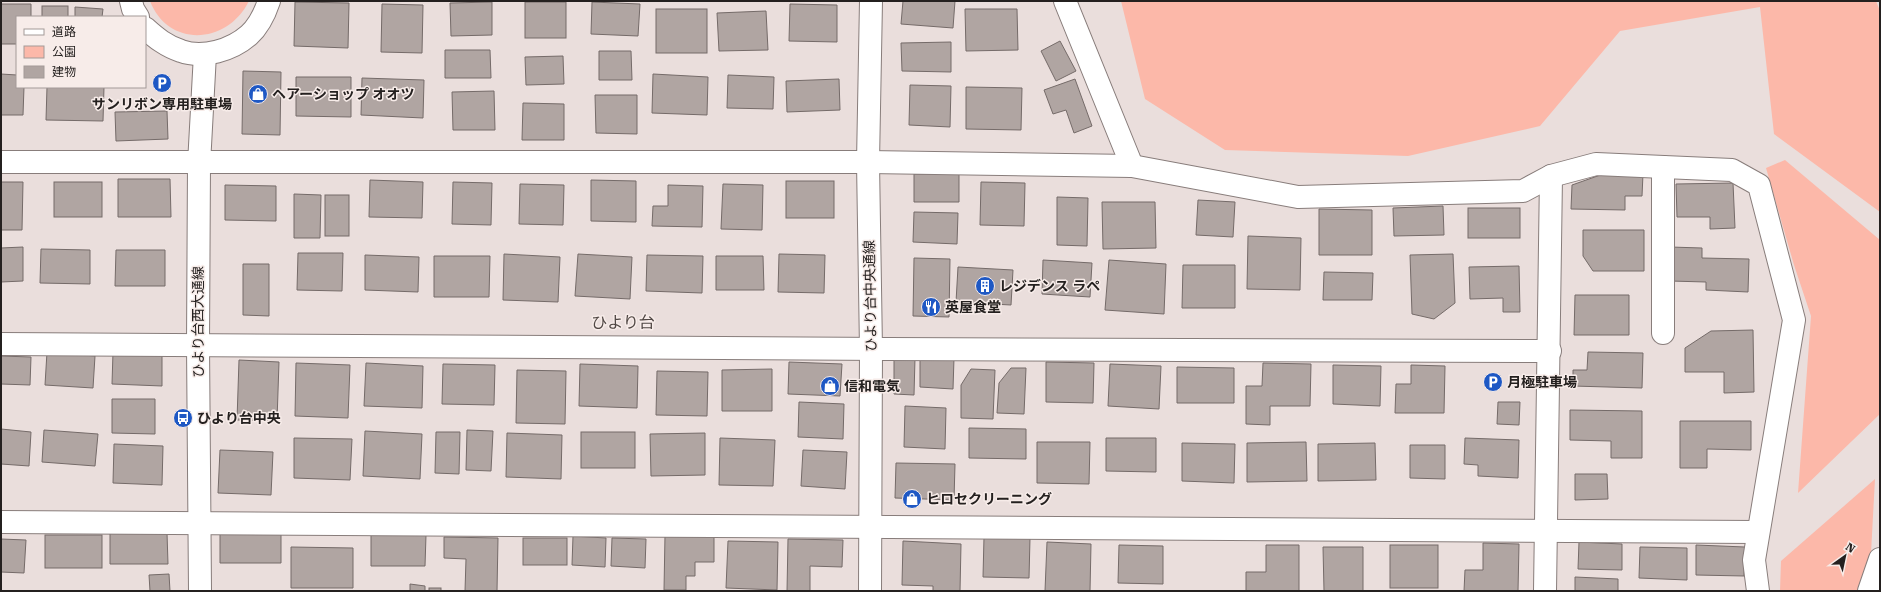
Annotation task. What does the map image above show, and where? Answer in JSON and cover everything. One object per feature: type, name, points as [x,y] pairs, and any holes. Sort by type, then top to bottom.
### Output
[{"type":"street","points":[[131,1],[133,9],[137,16]]},
{"type":"street","points":[[146,29],[162,43],[182,52],[205,54],[229,48],[250,34],[265,14],[269,1]]},
{"type":"street","name":"ひより台中央通線","points":[[870,591],[871,349],[868,162],[871,1]]},
{"type":"street","points":[[1065,1],[1132,166]]},
{"type":"street","name":"ひより台西大通線","points":[[200,591],[198,345],[199,164],[205,54]]},
{"type":"street","points":[[1,162],[199,164],[868,162],[1132,166],[1298,197],[1523,191],[1551,176],[1596,164],[1732,170],[1759,185],[1794,320],[1754,560],[1758,591]]},
{"type":"street","points":[[1663,167],[1663,333]]},
{"type":"street","points":[[1545,591],[1550,351],[1551,176]]},
{"type":"street","points":[[1,344],[1550,351]]},
{"type":"street","points":[[1,522],[1758,532]]},
{"type":"street","points":[[1869,591],[1880,559]]},
{"type":"green space","points":[[150,1],[249,1],[239,16],[227,26],[213,33],[198,35],[183,33],[170,27],[159,16]]},
{"type":"green space","points":[[1121,1],[1876,1],[1880,11],[1880,212],[1774,134],[1760,7],[1620,31],[1540,126],[1408,156],[1225,150],[1145,99]]},
{"type":"green space","points":[[1785,160],[1880,240],[1880,414],[1798,493],[1811,316],[1794,265],[1766,168]]},
{"type":"green space","points":[[1875,479],[1871,553],[1858,591],[1780,591],[1781,561]]},
{"type":"building","points":[[903,1],[955,1],[953,28],[901,24]]},
{"type":"building","points":[[295,2],[349,3],[348,48],[294,46]]},
{"type":"building","points":[[492,2],[492,35],[451,36],[450,3]]},
{"type":"building","points":[[525,2],[566,2],[566,38],[525,38]]},
{"type":"building","points":[[592,2],[640,4],[638,36],[591,34]]},
{"type":"building","points":[[1,4],[31,4],[31,16],[16,16],[16,44],[1,44]]},
{"type":"building","points":[[382,4],[423,5],[422,53],[381,52]]},
{"type":"building","points":[[790,4],[837,5],[837,42],[789,41]]},
{"type":"building","points":[[42,6],[68,6],[68,16],[42,16]]},
{"type":"building","points":[[75,7],[103,9],[102,16],[75,16]]},
{"type":"building","points":[[656,9],[707,9],[707,53],[656,53]]},
{"type":"building","points":[[965,9],[1017,9],[1018,50],[966,51]]},
{"type":"building","points":[[766,11],[768,50],[719,51],[717,13]]},
{"type":"building","points":[[1060,41],[1076,71],[1056,81],[1041,51]]},
{"type":"building","points":[[951,42],[951,72],[902,71],[901,43]]},
{"type":"building","points":[[445,50],[490,50],[491,78],[445,78]]},
{"type":"building","points":[[599,51],[631,51],[632,80],[599,80]]},
{"type":"building","points":[[563,56],[564,84],[526,85],[525,57]]},
{"type":"building","points":[[243,71],[281,72],[280,135],[242,134]]},
{"type":"building","points":[[1,74],[16,75],[16,88],[24,88],[23,115],[1,115]]},
{"type":"building","points":[[653,74],[708,77],[707,115],[652,113]]},
{"type":"building","points":[[728,75],[774,77],[773,109],[727,108]]},
{"type":"building","points":[[296,77],[351,77],[351,117],[296,116]]},
{"type":"building","points":[[362,78],[424,80],[423,118],[361,115]]},
{"type":"building","points":[[839,79],[840,110],[787,112],[786,81]]},
{"type":"building","points":[[1075,79],[1092,126],[1074,133],[1066,110],[1053,114],[1044,90]]},
{"type":"building","points":[[910,85],[951,86],[950,127],[909,125]]},
{"type":"building","points":[[966,87],[1022,88],[1021,130],[966,129]]},
{"type":"building","points":[[47,88],[104,88],[103,121],[46,120]]},
{"type":"building","points":[[494,91],[495,130],[453,130],[452,92]]},
{"type":"building","points":[[595,95],[637,95],[637,134],[596,133]]},
{"type":"building","points":[[523,103],[564,104],[564,140],[522,140]]},
{"type":"building","points":[[167,111],[168,139],[116,141],[115,112]]},
{"type":"building","points":[[959,173],[959,202],[914,202],[914,174]]},
{"type":"building","points":[[1606,173],[1643,174],[1642,196],[1625,196],[1625,210],[1571,209],[1572,185]]},
{"type":"building","points":[[118,179],[170,179],[171,217],[118,217]]},
{"type":"building","points":[[370,180],[423,182],[422,218],[369,217]]},
{"type":"building","points":[[591,180],[636,181],[636,222],[591,221]]},
{"type":"building","points":[[786,181],[834,181],[834,218],[786,218]]},
{"type":"building","points":[[1,182],[23,182],[22,230],[1,230]]},
{"type":"building","points":[[54,182],[102,182],[102,217],[54,217]]},
{"type":"building","points":[[453,182],[492,183],[491,225],[452,224]]},
{"type":"building","points":[[981,182],[1025,183],[1024,226],[980,225]]},
{"type":"building","points":[[1733,183],[1735,228],[1710,229],[1710,217],[1677,217],[1676,184]]},
{"type":"building","points":[[520,184],[564,185],[563,225],[519,224]]},
{"type":"building","points":[[723,184],[763,185],[762,230],[721,229]]},
{"type":"building","points":[[225,185],[276,186],[276,221],[225,220]]},
{"type":"building","points":[[668,185],[703,186],[702,227],[652,226],[653,206],[668,206]]},
{"type":"building","points":[[294,194],[321,195],[320,238],[294,238]]},
{"type":"building","points":[[325,195],[349,195],[349,236],[325,236]]},
{"type":"building","points":[[1057,197],[1088,198],[1087,246],[1057,245]]},
{"type":"building","points":[[1198,200],[1235,202],[1233,237],[1196,235]]},
{"type":"building","points":[[1102,202],[1155,202],[1156,248],[1103,249]]},
{"type":"building","points":[[1443,206],[1444,235],[1394,236],[1393,208]]},
{"type":"building","points":[[1468,208],[1520,208],[1520,238],[1468,238]]},
{"type":"building","points":[[1319,209],[1372,210],[1372,255],[1319,255]]},
{"type":"building","points":[[914,212],[958,213],[957,244],[913,242]]},
{"type":"building","points":[[1583,230],[1644,230],[1644,271],[1593,271],[1583,256]]},
{"type":"building","points":[[1248,236],[1301,238],[1300,290],[1247,289]]},
{"type":"building","points":[[23,247],[23,281],[1,282],[1,248]]},
{"type":"building","points":[[1670,247],[1702,248],[1702,258],[1749,259],[1748,292],[1706,290],[1706,282],[1670,281]]},
{"type":"building","points":[[41,249],[90,250],[90,284],[40,283]]},
{"type":"building","points":[[116,250],[165,250],[165,286],[115,286]]},
{"type":"building","points":[[298,253],[343,253],[342,291],[297,290]]},
{"type":"building","points":[[504,254],[560,257],[558,302],[503,300]]},
{"type":"building","points":[[578,254],[632,257],[630,299],[575,296]]},
{"type":"building","points":[[779,254],[825,255],[824,293],[778,292]]},
{"type":"building","points":[[1453,254],[1455,303],[1434,319],[1412,314],[1410,255]]},
{"type":"building","points":[[365,255],[419,257],[418,292],[365,290]]},
{"type":"building","points":[[647,255],[703,256],[702,293],[646,291]]},
{"type":"building","points":[[434,256],[490,256],[489,297],[434,297]]},
{"type":"building","points":[[716,256],[763,256],[764,290],[716,290]]},
{"type":"building","points":[[914,258],[950,259],[949,317],[913,316]]},
{"type":"building","points":[[1043,260],[1092,263],[1090,297],[1042,294]]},
{"type":"building","points":[[1109,260],[1166,264],[1164,314],[1105,310]]},
{"type":"building","points":[[243,264],[269,264],[269,316],[243,315]]},
{"type":"building","points":[[1183,265],[1235,265],[1235,308],[1182,308]]},
{"type":"building","points":[[1519,266],[1520,312],[1503,312],[1503,298],[1470,299],[1469,267]]},
{"type":"building","name":"レジデンス ラペ","points":[[958,267],[1013,270],[1011,305],[956,302]]},
{"type":"building","points":[[1324,272],[1373,273],[1372,300],[1323,300]]},
{"type":"building","points":[[1575,295],[1629,295],[1629,335],[1574,335]]},
{"type":"building","points":[[1753,330],[1754,392],[1724,393],[1724,372],[1685,372],[1685,348],[1711,331]]},
{"type":"building","points":[[47,352],[95,356],[93,388],[45,385]]},
{"type":"building","points":[[113,352],[162,354],[162,386],[112,384]]},
{"type":"building","points":[[1588,352],[1643,353],[1642,388],[1573,386],[1573,370],[1587,370]]},
{"type":"building","points":[[1,356],[31,357],[30,385],[1,384]]},
{"type":"building","points":[[894,357],[915,358],[914,395],[894,394]]},
{"type":"building","points":[[954,358],[953,389],[920,387],[920,359]]},
{"type":"building","points":[[239,360],[279,362],[277,421],[237,420]]},
{"type":"building","points":[[789,362],[842,364],[840,396],[788,394]]},
{"type":"building","points":[[1046,362],[1094,363],[1093,403],[1046,402]]},
{"type":"building","points":[[296,363],[350,365],[348,418],[295,416]]},
{"type":"building","points":[[366,363],[423,366],[422,408],[364,406]]},
{"type":"building","points":[[1263,363],[1311,364],[1310,406],[1270,406],[1270,425],[1246,424],[1246,386],[1262,386]]},
{"type":"building","points":[[443,364],[495,365],[494,405],[442,404]]},
{"type":"building","points":[[580,364],[638,366],[637,408],[579,406]]},
{"type":"building","points":[[1110,364],[1161,366],[1159,409],[1108,406]]},
{"type":"building","points":[[1333,365],[1381,366],[1380,406],[1333,404]]},
{"type":"building","points":[[1411,365],[1445,366],[1444,413],[1395,413],[1396,384],[1411,384]]},
{"type":"building","points":[[1177,367],[1234,368],[1234,403],[1177,403]]},
{"type":"building","points":[[1011,368],[1026,368],[1024,414],[997,413],[999,383]]},
{"type":"building","points":[[772,369],[772,411],[722,411],[722,370]]},
{"type":"building","points":[[971,369],[995,370],[993,419],[961,418],[961,385]]},
{"type":"building","points":[[517,370],[566,371],[565,424],[516,423]]},
{"type":"building","points":[[657,371],[708,372],[707,416],[656,415]]},
{"type":"building","points":[[112,399],[155,399],[155,434],[112,433]]},
{"type":"building","points":[[799,402],[844,404],[843,439],[798,437]]},
{"type":"building","points":[[1498,402],[1520,402],[1519,425],[1497,424]]},
{"type":"building","points":[[905,406],[946,408],[945,449],[904,447]]},
{"type":"building","points":[[1570,410],[1642,411],[1642,458],[1611,458],[1611,441],[1570,440]]},
{"type":"building","points":[[1680,421],[1751,421],[1751,450],[1707,449],[1707,468],[1680,468]]},
{"type":"building","points":[[969,428],[1026,429],[1026,459],[969,458]]},
{"type":"building","points":[[1,429],[31,432],[29,466],[1,464]]},
{"type":"building","points":[[44,430],[98,434],[95,466],[42,462]]},
{"type":"building","points":[[467,430],[493,431],[491,471],[466,470]]},
{"type":"building","points":[[365,431],[422,434],[420,479],[363,476]]},
{"type":"building","points":[[436,432],[460,432],[459,474],[435,473]]},
{"type":"building","points":[[581,432],[635,432],[635,468],[581,468]]},
{"type":"building","points":[[507,433],[562,435],[561,479],[506,477]]},
{"type":"building","points":[[705,433],[705,475],[651,476],[650,434]]},
{"type":"building","points":[[294,438],[352,439],[350,480],[294,478]]},
{"type":"building","points":[[720,438],[775,440],[773,486],[719,485]]},
{"type":"building","points":[[1106,438],[1156,438],[1156,472],[1106,471]]},
{"type":"building","points":[[1465,438],[1519,440],[1518,478],[1478,476],[1478,465],[1464,464]]},
{"type":"building","points":[[1037,442],[1090,442],[1089,484],[1037,483]]},
{"type":"building","points":[[1306,442],[1307,481],[1247,482],[1247,443]]},
{"type":"building","points":[[1182,443],[1235,444],[1234,483],[1182,481]]},
{"type":"building","points":[[1375,443],[1376,480],[1318,481],[1318,444]]},
{"type":"building","points":[[114,444],[163,446],[162,485],[113,483]]},
{"type":"building","points":[[1410,445],[1445,445],[1445,479],[1410,478]]},
{"type":"building","points":[[220,450],[273,452],[271,495],[218,493]]},
{"type":"building","points":[[803,450],[847,452],[845,489],[801,486]]},
{"type":"building","points":[[896,463],[955,464],[954,500],[895,498]]},
{"type":"building","points":[[1575,474],[1607,474],[1608,499],[1575,500]]},
{"type":"building","points":[[220,531],[281,532],[281,563],[220,563]]},
{"type":"building","points":[[110,533],[167,533],[168,564],[110,564]]},
{"type":"building","points":[[371,534],[426,535],[425,566],[371,566]]},
{"type":"building","points":[[45,535],[102,535],[102,568],[45,568]]},
{"type":"building","points":[[665,535],[714,536],[714,562],[695,562],[695,576],[686,576],[686,590],[664,590]]},
{"type":"building","points":[[573,536],[606,538],[605,567],[572,565]]},
{"type":"building","points":[[444,537],[498,538],[497,591],[465,591],[466,559],[444,558]]},
{"type":"building","points":[[984,537],[1030,538],[1029,578],[983,577]]},
{"type":"building","points":[[523,538],[567,538],[567,565],[523,565]]},
{"type":"building","points":[[612,538],[646,539],[645,568],[611,566]]},
{"type":"building","points":[[1,539],[26,540],[24,573],[1,572]]},
{"type":"building","points":[[788,539],[843,540],[842,567],[810,566],[810,591],[787,591]]},
{"type":"building","points":[[728,541],[778,542],[777,590],[726,588]]},
{"type":"building","points":[[903,541],[961,544],[960,591],[933,591],[933,586],[902,585]]},
{"type":"building","points":[[1047,542],[1091,544],[1090,591],[1045,591]]},
{"type":"building","points":[[1579,542],[1622,544],[1622,570],[1578,569]]},
{"type":"building","points":[[1483,543],[1519,544],[1518,591],[1464,591],[1465,570],[1483,570]]},
{"type":"building","points":[[1119,545],[1163,546],[1163,584],[1118,583]]},
{"type":"building","points":[[1266,545],[1299,545],[1299,591],[1246,591],[1246,572],[1266,572]]},
{"type":"building","points":[[1390,545],[1438,545],[1438,588],[1390,588]]},
{"type":"building","points":[[1696,545],[1745,547],[1744,576],[1696,575]]},
{"type":"building","points":[[291,547],[353,548],[353,588],[291,588]]},
{"type":"building","points":[[1323,547],[1363,547],[1363,591],[1324,591]]},
{"type":"building","points":[[1640,547],[1687,548],[1687,580],[1639,578]]},
{"type":"building","points":[[169,574],[170,591],[150,591],[149,575]]},
{"type":"building","points":[[1575,577],[1618,579],[1618,591],[1575,591]]},
{"type":"building","points":[[410,584],[425,586],[425,591],[410,591]]},
{"type":"building","points":[[429,588],[441,588],[441,591],[429,591]]},
{"type":"place","name":"サンリボン専用駐車場","points":[[162,83]]},
{"type":"place","name":"ヘアーショップ オオツ","points":[[258,94]]},
{"type":"place","name":"レジデンス ラペ","points":[[985,286]]},
{"type":"place","name":"英屋食堂","points":[[931,307]]},
{"type":"place","name":"月極駐車場","points":[[1493,382]]},
{"type":"place","name":"信和電気","points":[[830,386]]},
{"type":"place","name":"ひより台中央","points":[[183,418]]},
{"type":"place","name":"ヒロセクリーニング","points":[[912,499]]},
{"type":"district","name":"ひより台","points":[[623,322]]}]
